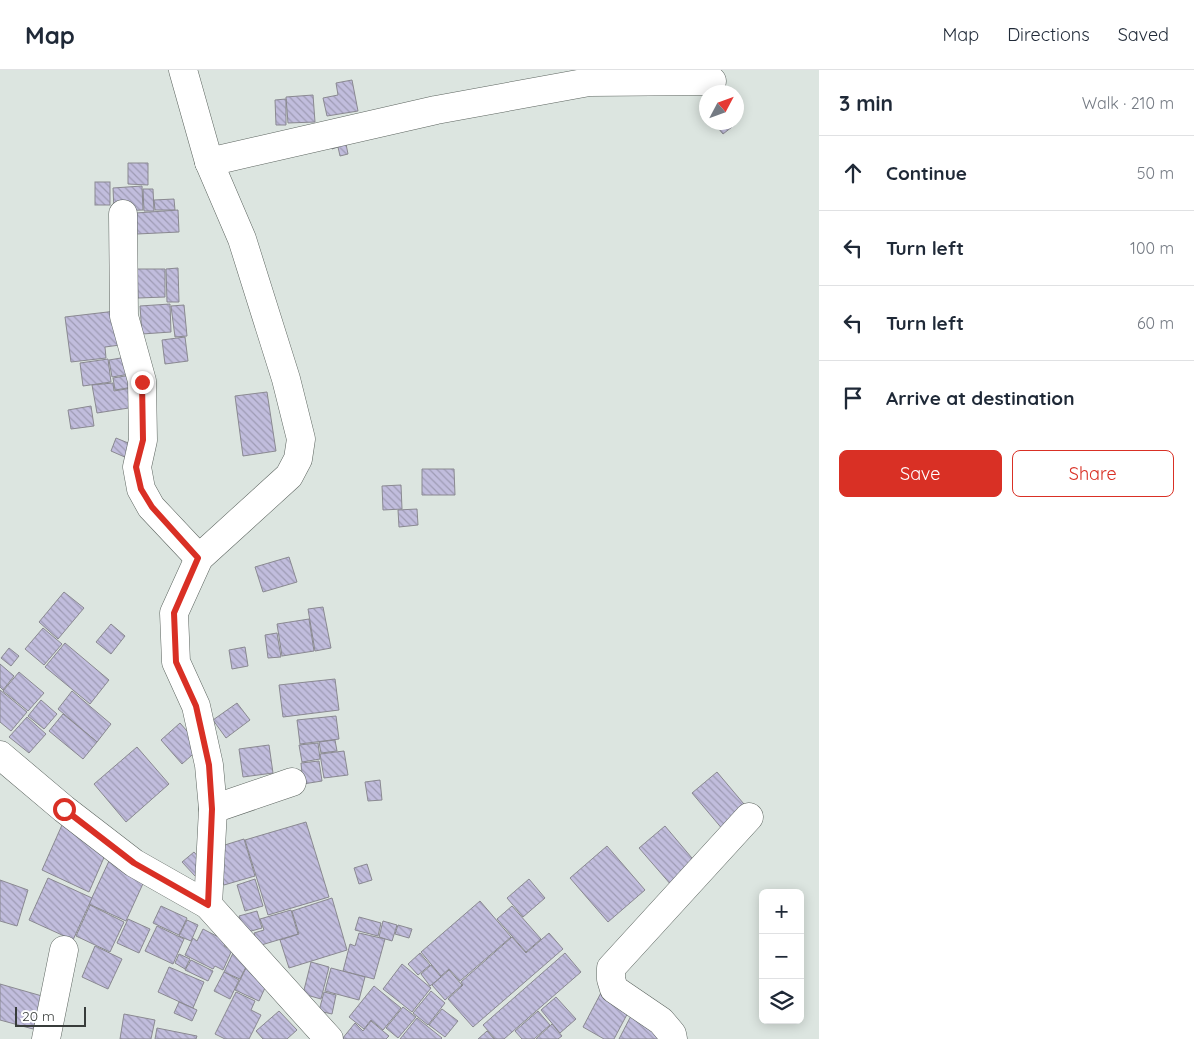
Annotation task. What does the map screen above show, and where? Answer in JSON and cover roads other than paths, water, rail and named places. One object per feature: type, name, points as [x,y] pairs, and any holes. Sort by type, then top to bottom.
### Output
[{"type":"street","points":[[182,70],[210,162],[242,239],[286,378],[301,439],[298,459],[289,476],[198,558],[174,613],[176,662],[196,706],[209,765],[212,809],[208,905]]},
{"type":"street","points":[[210,162],[436,110],[589,82],[712,81]]},
{"type":"street","points":[[123,214],[124,316],[142,382],[143,440],[136,467],[141,489],[152,507],[198,558]]},
{"type":"street","points":[[0,755],[64,809],[134,863],[208,905],[329,1039]]},
{"type":"street","points":[[212,809],[292,782]]},
{"type":"street","points":[[672,1039],[672,1034],[661,1021],[614,989],[611,968],[749,817]]},
{"type":"street","points":[[46,1039],[64,950]]}]
